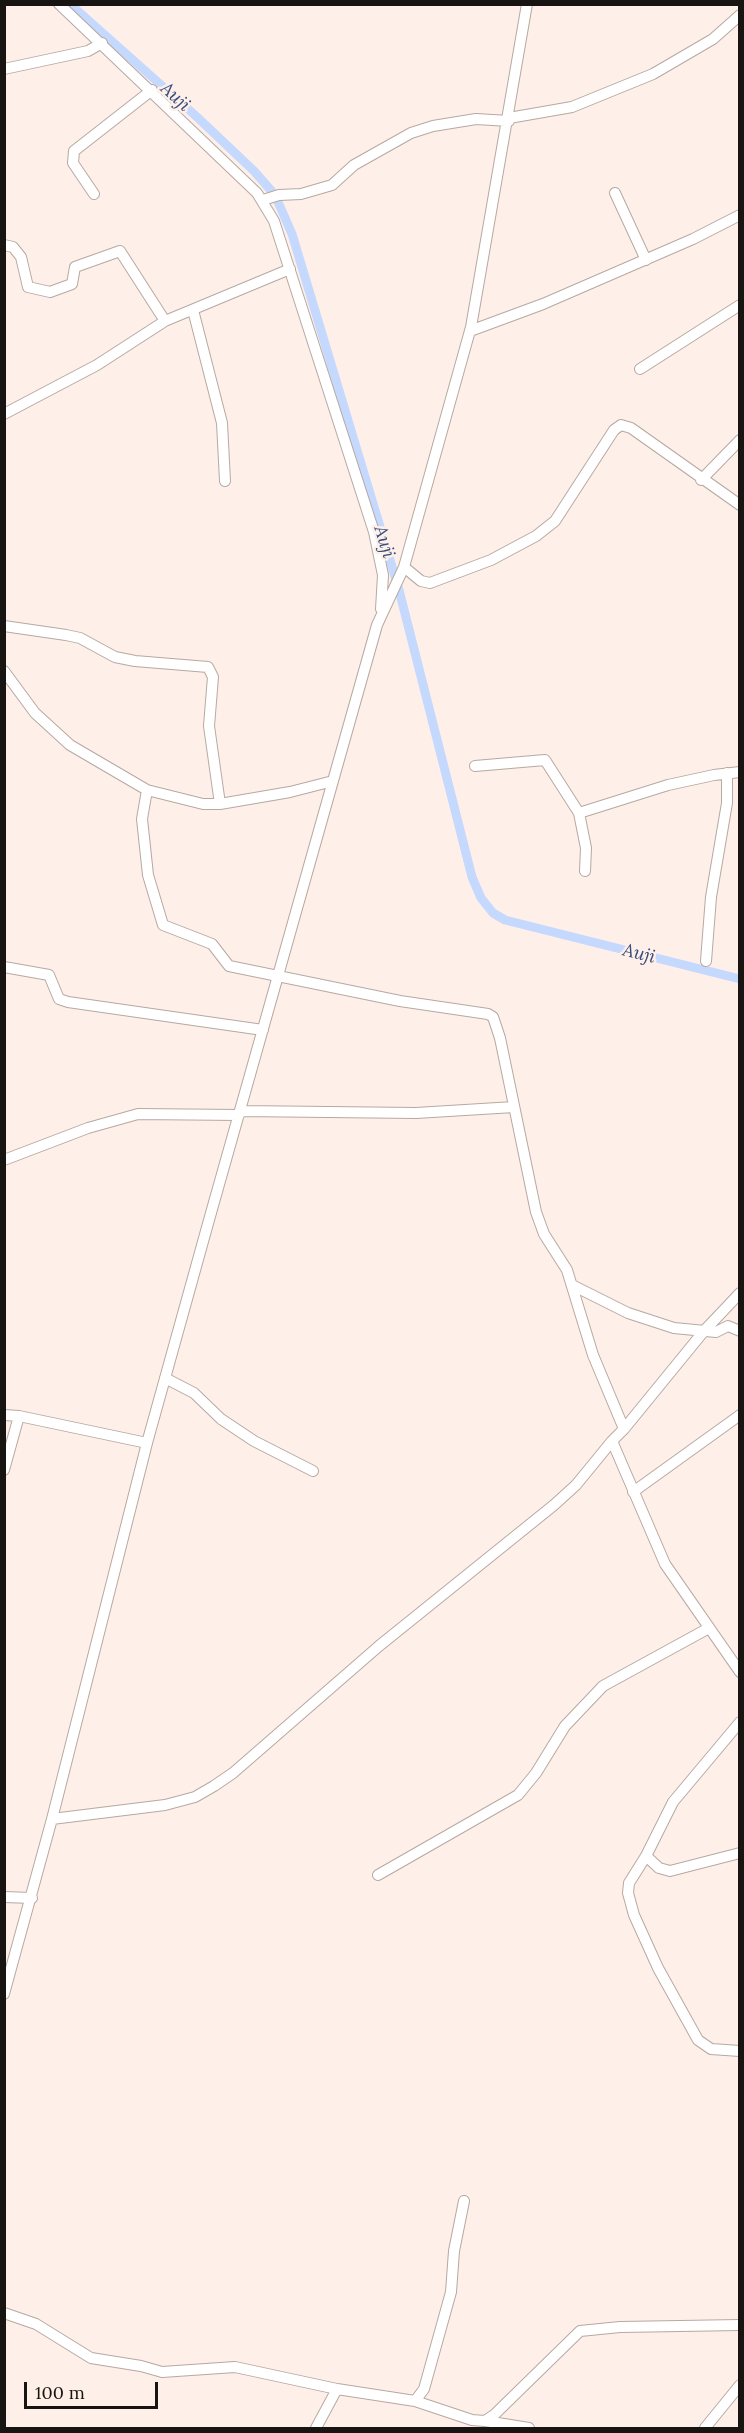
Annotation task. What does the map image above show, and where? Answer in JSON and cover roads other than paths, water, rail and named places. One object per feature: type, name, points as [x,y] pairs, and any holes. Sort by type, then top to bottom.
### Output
[{"type":"street","points":[[59,4],[271,198],[274,221],[374,532],[383,575],[381,616]]},
{"type":"street","points":[[4,1994],[32,1898],[147,1443],[262,1030],[381,616],[403,569],[470,331],[509,119],[527,4]]},
{"type":"street","points":[[271,198],[302,195],[332,184],[354,165],[411,133],[433,126],[476,119],[509,119],[572,107],[653,74],[713,39],[740,15]]},
{"type":"street","points":[[4,69],[79,53],[102,44]]},
{"type":"street","points":[[93,194],[73,163],[74,151],[152,90]]},
{"type":"street","points":[[615,193],[645,260]]},
{"type":"street","points":[[470,331],[543,304],[645,260],[740,215]]},
{"type":"street","points":[[4,245],[13,247],[21,257],[28,287],[44,292],[72,284],[75,267],[122,252],[165,321]]},
{"type":"street","points":[[4,414],[97,365],[165,321],[290,269]]},
{"type":"street","points":[[640,369],[740,305]]},
{"type":"street","points":[[193,310],[222,423],[225,481]]},
{"type":"street","points":[[403,569],[430,584],[491,560],[536,536],[555,521],[614,430],[621,425],[630,428],[701,480],[740,505]]},
{"type":"street","points":[[701,480],[740,440]]},
{"type":"street","points":[[4,626],[66,634],[80,638],[115,657],[135,661],[208,667],[213,677],[209,726],[220,804]]},
{"type":"street","points":[[4,671],[35,713],[69,745],[147,790],[203,804],[220,804],[290,792],[333,781]]},
{"type":"street","points":[[474,766],[545,760],[579,813],[586,848],[585,871]]},
{"type":"street","points":[[579,813],[668,785],[740,772]]},
{"type":"street","points":[[706,961],[711,897],[727,803],[727,773]]},
{"type":"street","points":[[147,790],[142,819],[148,875],[163,925],[212,944],[229,966],[400,1001],[488,1014],[497,1026],[536,1212],[544,1234],[567,1270],[593,1355],[624,1429]]},
{"type":"street","points":[[4,967],[49,975],[59,999],[68,1002],[262,1030]]},
{"type":"street","points":[[4,1160],[88,1128],[138,1114],[416,1113],[514,1107]]},
{"type":"street","points":[[572,1285],[628,1313],[652,1322],[674,1328],[716,1332],[728,1326],[740,1331]]},
{"type":"street","points":[[52,1819],[165,1805],[195,1797],[233,1773],[379,1646],[576,1485],[678,1367],[704,1331],[740,1293]]},
{"type":"street","points":[[165,1378],[194,1393],[246,1436],[314,1471]]},
{"type":"street","points":[[4,1415],[19,1416],[147,1443]]},
{"type":"street","points":[[633,1491],[740,1415]]},
{"type":"street","points":[[4,1470],[19,1416]]},
{"type":"street","points":[[612,1441],[665,1564],[740,1672]]},
{"type":"street","points":[[378,1875],[518,1795],[536,1773],[565,1726],[603,1686],[710,1628]]},
{"type":"street","points":[[740,1722],[673,1802],[646,1856],[629,1883],[628,1893],[634,1915],[658,1968],[698,2040],[711,2049],[740,2051]]},
{"type":"street","points":[[646,1856],[659,1868],[676,1871],[740,1853]]},
{"type":"street","points":[[4,1898],[32,1898]]},
{"type":"street","points":[[415,2401],[424,2389],[436,2338],[452,2292],[454,2251],[464,2201]]},
{"type":"street","points":[[4,2313],[36,2324],[92,2358],[135,2364],[162,2372],[235,2367],[337,2389],[415,2401],[472,2420],[529,2428]]},
{"type":"street","points":[[485,2421],[494,2415],[580,2331],[642,2326],[740,2325]]},
{"type":"street","points":[[705,2428],[740,2385]]},
{"type":"street","points":[[316,2428],[337,2389]]},
{"type":"waterway","name":"Auji","points":[[70,4],[197,117],[254,171],[275,195],[292,234],[399,590],[472,877],[481,898],[493,913],[505,920],[740,979]]}]
